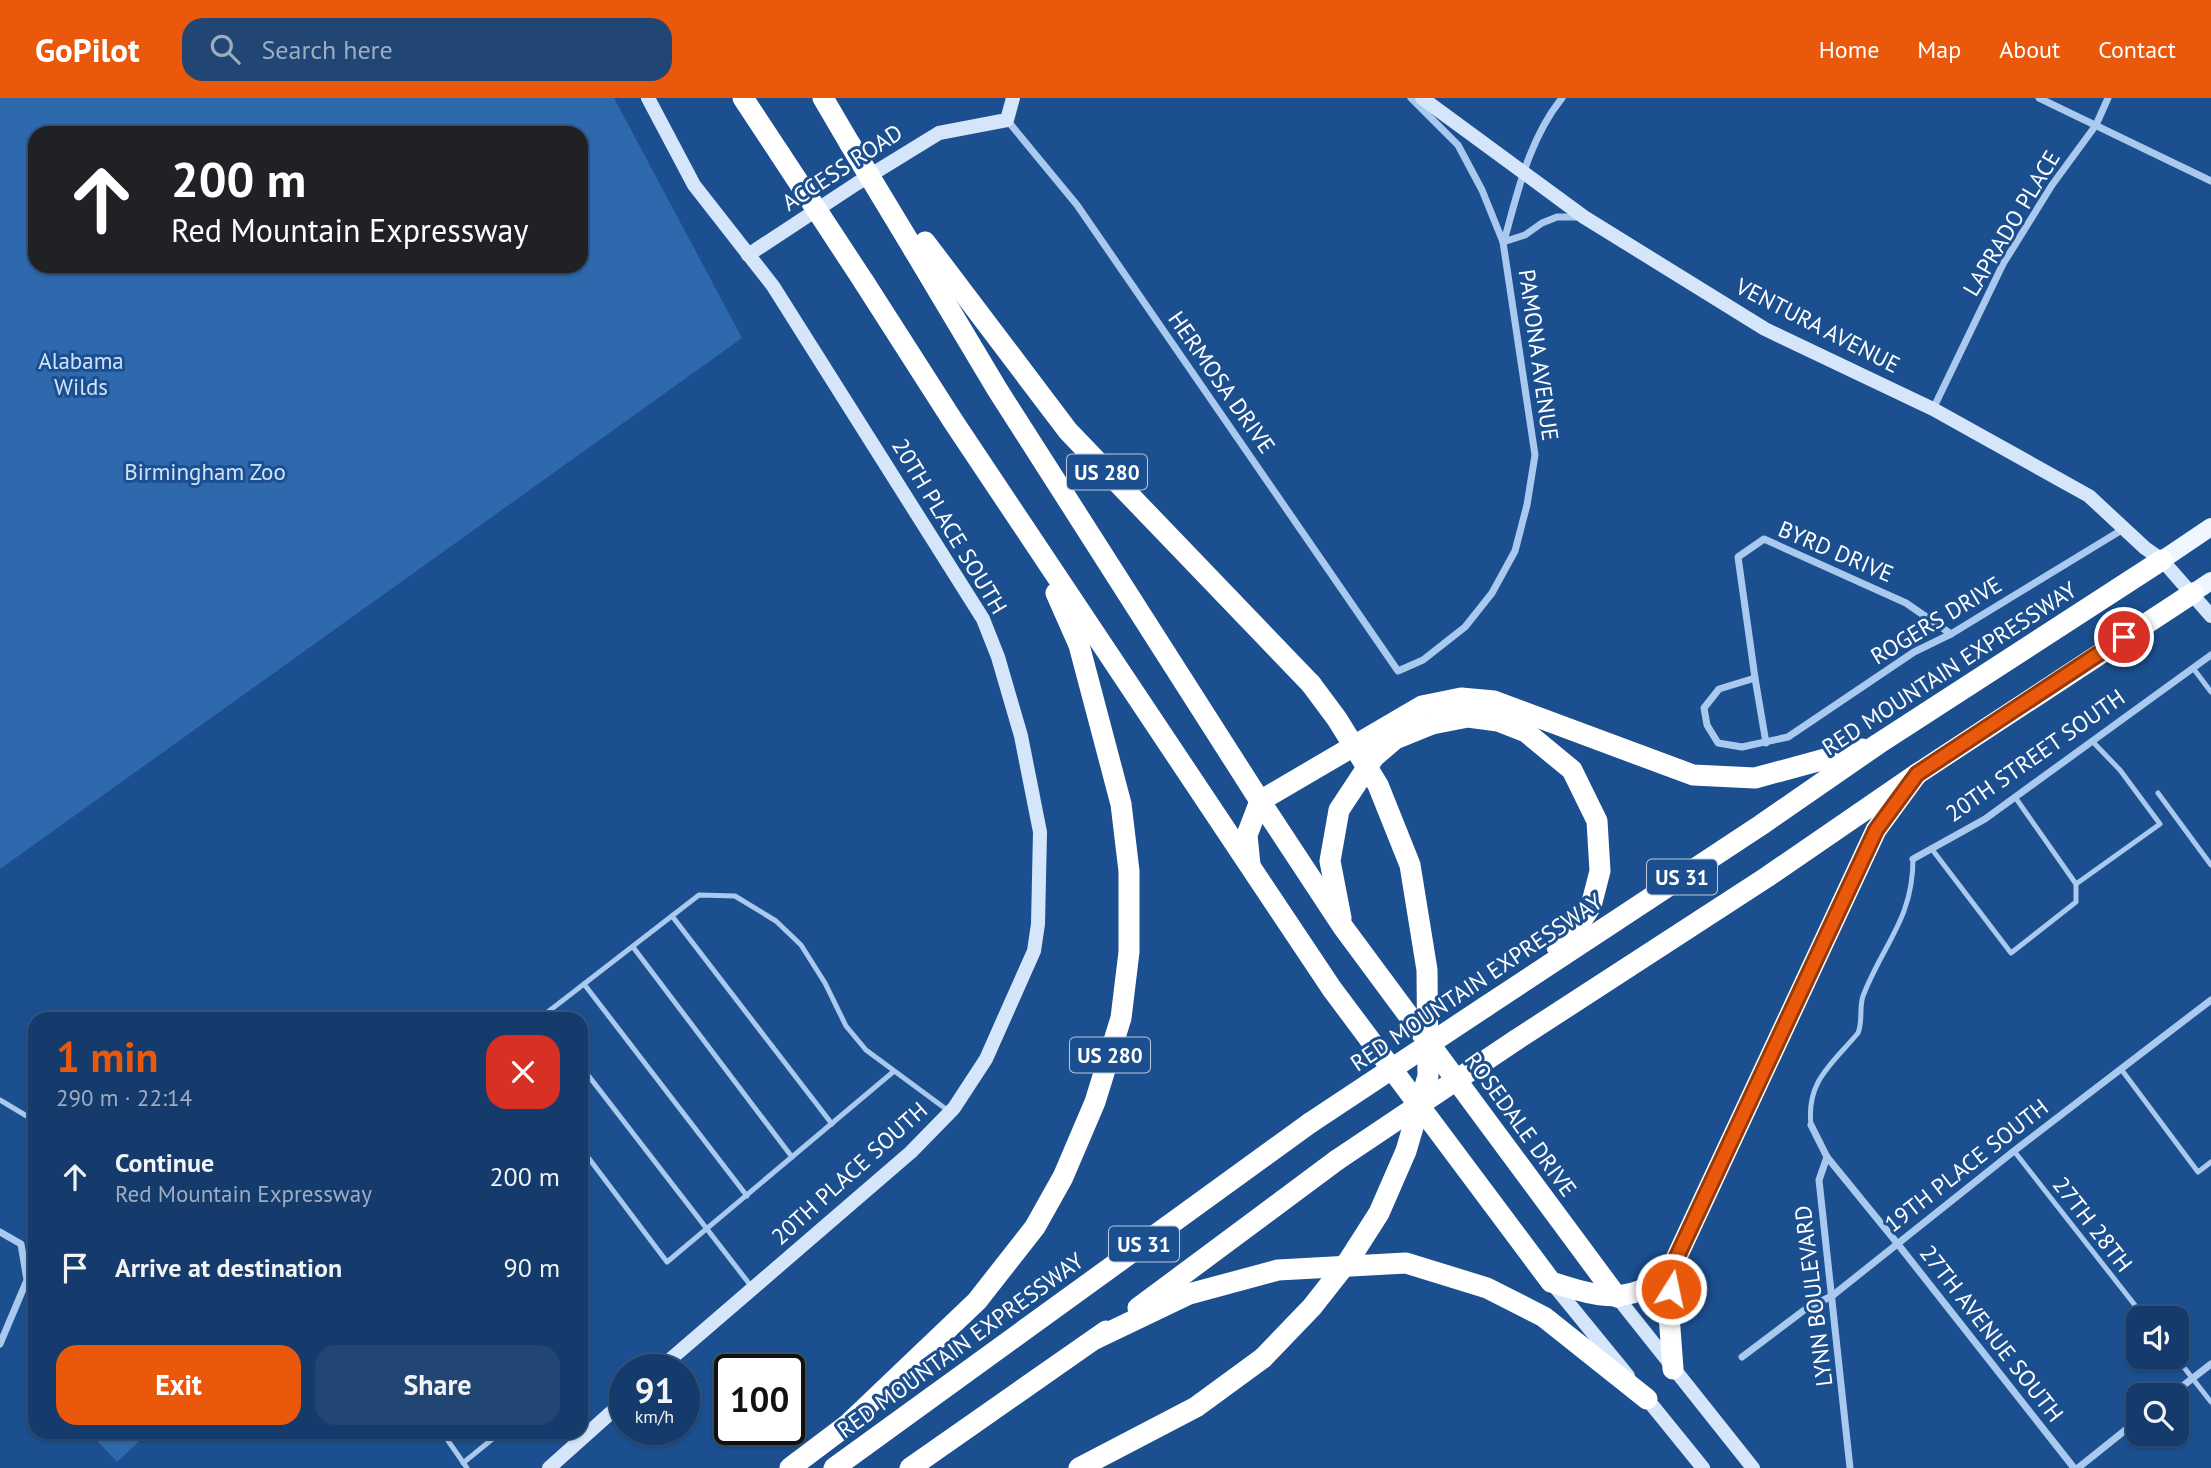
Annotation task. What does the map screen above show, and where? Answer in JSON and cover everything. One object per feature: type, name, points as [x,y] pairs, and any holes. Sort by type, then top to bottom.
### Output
[{"type":"highway","name":"US 280","points":[[743,98],[1033,540],[1079,645],[1121,803],[1129,871],[1129,952],[1121,1018],[1095,1102],[1063,1177],[1035,1227],[977,1301],[847,1425],[790,1468]]},
{"type":"highway","name":"US 280","points":[[822,98],[919,246],[1068,431],[1311,684],[1337,719],[1378,785],[1410,865],[1427,970],[1428,1076],[1406,1151],[1379,1213],[1349,1260],[1312,1307],[1263,1358],[1196,1407],[1079,1468]]},
{"type":"highway","name":"ROSEDALE DRIVE","points":[[919,246],[997,389],[1343,927],[1617,1297]]},
{"type":"highway","points":[[1033,540],[1332,989],[1551,1282],[1583,1293],[1617,1297],[1649,1286],[1674,1263]]},
{"type":"highway","name":"RED MOUNTAIN EXPRESSWAY","points":[[834,1468],[1310,1124],[1761,825],[1878,744],[2162,560]]},
{"type":"highway","name":"US 31","points":[[910,1468],[1095,1339],[1337,1160],[2193,593]]},
{"type":"highway","points":[[1251,868],[1247,835],[1260,801],[1422,706],[1461,698],[1494,701],[1693,775],[1762,777],[1878,744]]},
{"type":"highway","points":[[1343,927],[1330,861],[1339,810],[1374,757],[1395,738],[1432,723],[1468,717],[1498,721],[1526,732],[1572,770],[1597,821],[1600,871],[1591,906],[1576,929],[1509,990]]},
{"type":"highway","points":[[1673,1369],[1669,1315],[1674,1263],[1876,830],[1917,774]]},
{"type":"highway","points":[[1095,1339],[1189,1294],[1278,1270],[1406,1263],[1487,1288],[1544,1317],[1647,1399]]},
{"type":"main road","name":"US 31","points":[[2162,560],[2211,527]]},
{"type":"main road","name":"US 31","points":[[2193,593],[2211,581]]},
{"type":"street","name":"20TH PLACE SOUTH","points":[[648,98],[694,185],[773,286],[983,619],[999,657],[1021,736],[1040,832],[1038,924],[1034,951],[986,1059],[950,1112],[911,1152],[677,1354]]},
{"type":"street","points":[[1007,120],[1013,98]]},
{"type":"street","name":"PAMONA AVENUE","points":[[1398,671],[1423,660],[1465,627],[1492,593],[1515,551],[1527,505],[1535,455],[1503,242],[1482,190],[1458,145],[1411,98]]},
{"type":"street","name":"VENTURA AVENUE","points":[[1422,98],[1584,217],[1765,329],[1933,408],[2089,496],[2145,548],[2162,560],[2211,616]]},
{"type":"street","name":"PAMONA AVENUE","points":[[1503,242],[1523,171],[1545,118],[1562,98]]},
{"type":"street","points":[[2039,98],[2211,181]]},
{"type":"street","name":"LAPRADO PLACE","points":[[1933,408],[2003,264],[2052,185],[2096,125],[2108,98]]},
{"type":"street","name":"ACCESS ROAD","points":[[748,255],[939,133],[1007,120]]},
{"type":"street","name":"HERMOSA DRIVE","points":[[1007,120],[1077,205],[1398,671]]},
{"type":"street","name":"PAMONA AVENUE","points":[[1503,242],[1525,235],[1542,223],[1557,217],[1584,217]]},
{"type":"street","name":"ROGERS DRIVE","points":[[1766,743],[1788,737],[1914,652],[1951,634],[2125,528]]},
{"type":"street","name":"BYRD DRIVE","points":[[1766,743],[1738,557],[1765,539],[1906,603],[1951,634]]},
{"type":"street","name":"20TH STREET SOUTH","points":[[1913,859],[1985,819],[2211,655]]},
{"type":"street","points":[[1755,678],[1718,689],[1704,708],[1705,716],[1707,725],[1718,743],[1742,747],[1766,743]]},
{"type":"street","name":"19TH PLACE SOUTH","points":[[1742,1357],[1807,1308],[1832,1296],[2014,1151],[2211,1000]]},
{"type":"street","points":[[1811,1125],[1827,1157]]},
{"type":"street","name":"27TH AVENUE SOUTH","points":[[1827,1157],[2076,1468]]},
{"type":"street","name":"LYNN BOULEVARD","points":[[1827,1157],[1819,1180],[1850,1468]]},
{"type":"street","points":[[0,1232],[20,1244],[28,1269]]},
{"type":"street","points":[[1551,1282],[1703,1468]]},
{"type":"street","points":[[0,1343],[28,1285]]},
{"type":"street","name":"ROSEDALE DRIVE","points":[[1617,1297],[1754,1468]]},
{"type":"street","points":[[2186,1383],[2211,1364]]},
{"type":"street","points":[[588,1433],[609,1414]]},
{"type":"street","points":[[2076,1468],[2126,1429]]},
{"type":"street","points":[[548,1468],[581,1439]]},
{"type":"lane","points":[[2193,668],[2211,692]]},
{"type":"lane","points":[[2076,884],[2160,824],[2120,770],[2092,741]]},
{"type":"lane","points":[[2158,793],[2211,864]]},
{"type":"lane","points":[[1931,848],[2011,953],[2076,902],[2076,884],[2015,797]]},
{"type":"lane","points":[[1811,1125],[1810,1105],[1817,1081],[1858,1033],[1863,997],[1906,910],[1913,879],[1913,859]]},
{"type":"lane","points":[[550,1012],[699,895],[735,896],[776,921],[801,946],[825,983],[846,1026],[866,1050],[950,1112]]},
{"type":"lane","points":[[672,916],[832,1124]]},
{"type":"lane","points":[[633,947],[793,1157]]},
{"type":"lane","points":[[584,984],[747,1196]]},
{"type":"lane","points":[[2121,1069],[2198,1172],[2211,1162]]},
{"type":"lane","points":[[588,1157],[667,1262],[893,1072]]},
{"type":"lane","points":[[588,1075],[753,1289]]},
{"type":"lane","points":[[0,1100],[28,1117]]},
{"type":"lane","name":"27TH 28TH","points":[[2014,1151],[2136,1306]]},
{"type":"lane","points":[[2185,1369],[2211,1402]]},
{"type":"lane","points":[[447,1439],[465,1465],[493,1439]]},
{"type":"green space","name":"Birmingham Zoo","points":[[0,98],[614,98],[742,338],[0,869]]},
{"type":"green space","points":[[96,1439],[142,1439],[117,1462]]},
{"type":"route","points":[[1671,1289],[1674,1263],[1876,830],[1917,774],[2124,637]]},
{"type":"park label","name":"Alabama Wilds","points":[[81,373]]}]
